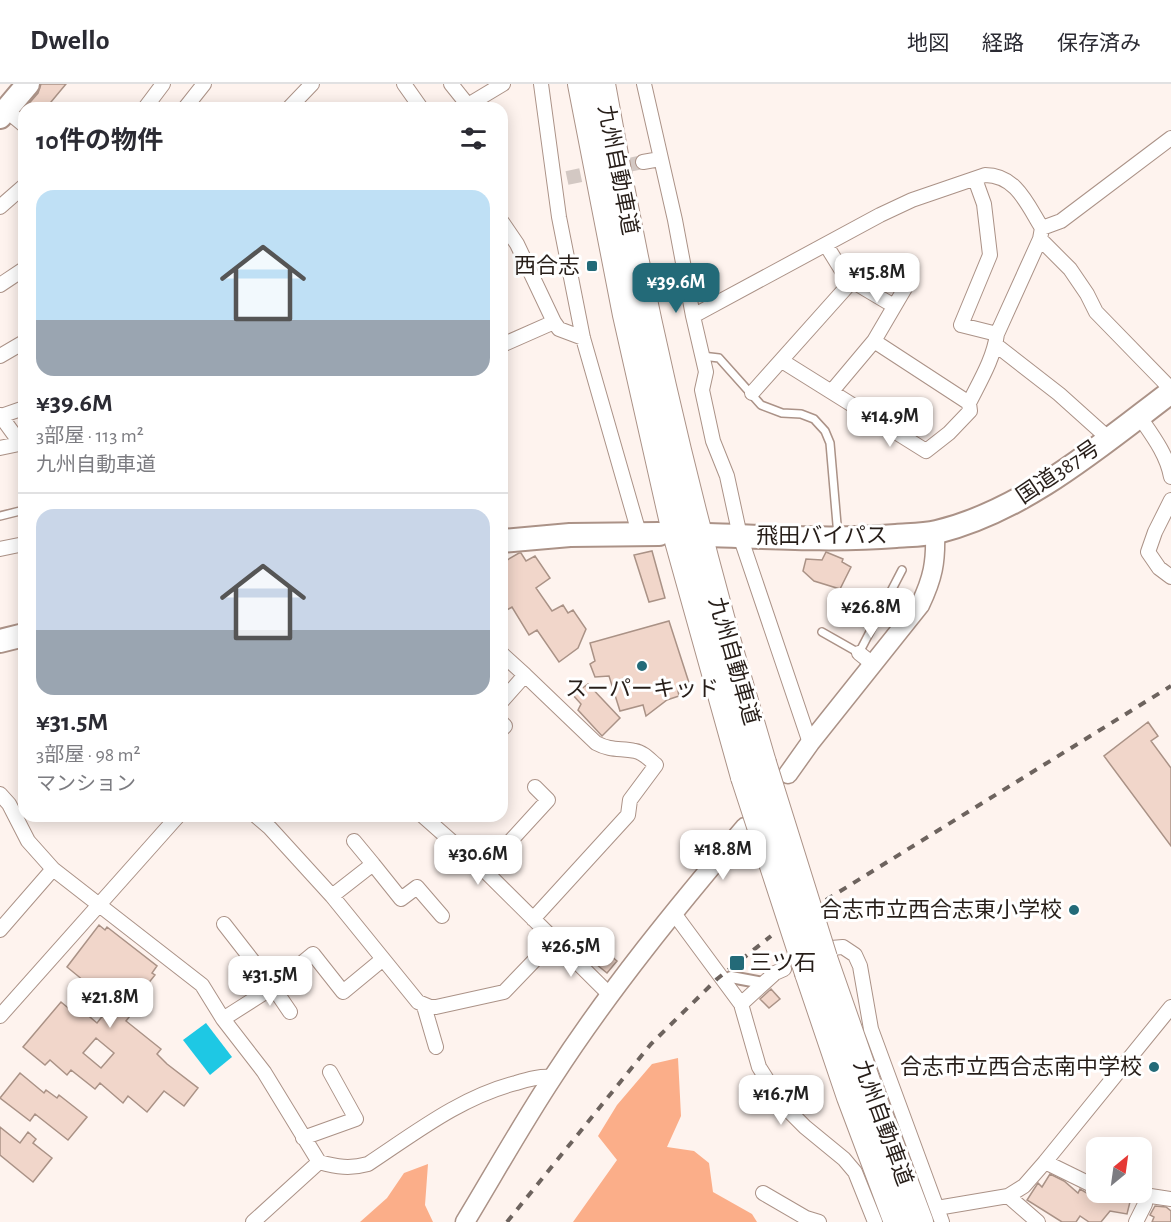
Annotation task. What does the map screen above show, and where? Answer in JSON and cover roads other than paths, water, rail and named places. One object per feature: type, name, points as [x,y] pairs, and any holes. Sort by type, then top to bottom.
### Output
[{"type":"highway","name":"九州自動車道","points":[[581,84],[626,315],[673,523],[754,770],[850,1097],[897,1222]]},
{"type":"highway","name":"九州自動車道","points":[[602,84],[667,406],[717,606],[754,770]]},
{"type":"highway","name":"九州自動車道","points":[[812,962],[929,1215]]},
{"type":"main road","points":[[3,114],[28,84]]},
{"type":"main road","name":"国道387号","points":[[935,532],[981,518],[1011,503],[1064,470],[1171,391]]},
{"type":"main road","name":"飛田バイパス","points":[[708,535],[838,539],[935,532]]},
{"type":"main road","points":[[508,541],[570,535],[649,534]]},
{"type":"main road","points":[[0,641],[18,636]]},
{"type":"street","points":[[150,102],[163,84]]},
{"type":"street","points":[[190,102],[204,84]]},
{"type":"street","points":[[296,102],[312,84]]},
{"type":"street","points":[[404,84],[418,102]]},
{"type":"street","points":[[452,84],[463,102]]},
{"type":"street","points":[[472,102],[503,84]]},
{"type":"street","points":[[541,84],[560,179],[583,338],[649,534]]},
{"type":"street","points":[[644,84],[706,372],[702,390],[713,441],[727,476],[740,536],[810,743]]},
{"type":"street","points":[[3,114],[18,122]]},
{"type":"street","points":[[782,361],[926,452],[950,433],[970,411],[969,403],[1041,233],[1061,221],[1171,138]]},
{"type":"street","points":[[643,162],[660,159]]},
{"type":"street","points":[[693,316],[912,200],[985,175],[997,175],[1013,184],[1041,233],[1070,269],[1096,312],[1171,391]]},
{"type":"street","points":[[975,178],[984,204],[990,255],[961,325],[996,340],[1108,438]]},
{"type":"street","points":[[0,207],[18,191]]},
{"type":"street","points":[[508,231],[517,244],[554,322],[559,329],[583,338]]},
{"type":"street","points":[[826,245],[844,274],[894,306]]},
{"type":"street","points":[[0,285],[18,273]]},
{"type":"street","points":[[752,393],[852,281]]},
{"type":"street","points":[[832,391],[874,341],[908,283]]},
{"type":"street","points":[[508,342],[554,322]]},
{"type":"street","points":[[874,341],[969,403]]},
{"type":"street","points":[[0,356],[18,346]]},
{"type":"street","points":[[18,410],[0,416],[18,438]]},
{"type":"street","points":[[1139,416],[1169,466],[1171,477]]},
{"type":"street","points":[[0,448],[18,445]]},
{"type":"street","points":[[1171,500],[1148,552],[1159,568],[1171,577]]},
{"type":"street","points":[[788,774],[867,659],[920,605],[931,582],[936,559],[935,532]]},
{"type":"street","points":[[0,549],[18,545]]},
{"type":"street","points":[[508,659],[597,743],[606,748],[635,751],[643,754],[656,765],[630,800],[628,815],[533,919]]},
{"type":"street","points":[[508,695],[525,675]]},
{"type":"street","points":[[484,870],[548,800],[535,788]]},
{"type":"street","points":[[3,804],[28,841],[53,869],[202,985],[223,1019],[264,1072],[319,1162],[351,1168],[368,1164],[462,1103],[492,1089],[541,1076],[552,1077]]},
{"type":"street","points":[[0,1016],[173,822]]},
{"type":"street","points":[[263,822],[332,896],[418,1002],[424,1006],[436,1007],[504,992],[554,940]]},
{"type":"street","points":[[431,822],[484,870],[610,995]]},
{"type":"street","points":[[465,1222],[552,1077],[610,995],[674,912],[745,827]]},
{"type":"street","points":[[354,841],[401,899],[417,887],[442,916]]},
{"type":"street","points":[[332,896],[373,864]]},
{"type":"street","points":[[0,930],[53,869]]},
{"type":"street","points":[[674,912],[728,979],[739,1001],[759,1067],[783,1105],[855,1172],[875,1222]]},
{"type":"street","points":[[224,924],[290,1012]]},
{"type":"street","points":[[223,1019],[273,987],[313,954],[343,992],[383,959]]},
{"type":"street","points":[[739,1001],[775,973],[812,962]]},
{"type":"street","points":[[728,979],[763,983]]},
{"type":"street","points":[[424,1006],[436,1047]]},
{"type":"street","points":[[929,1215],[1008,1196],[1024,1186],[1171,1007]]},
{"type":"street","points":[[303,1137],[356,1119],[330,1072]]},
{"type":"street","points":[[253,1222],[319,1162]]},
{"type":"street","points":[[1045,1162],[1086,1181]]},
{"type":"street","points":[[763,1193],[806,1218],[819,1222]]},
{"type":"street","points":[[1008,1196],[1038,1222]]},
{"type":"street","points":[[1152,1196],[1171,1199]]},
{"type":"street","points":[[1137,1222],[1144,1203]]},
{"type":"street","points":[[929,1215],[942,1222]]},
{"type":"lane","points":[[702,356],[719,358],[761,405],[782,413],[801,414],[814,419],[825,431],[830,443],[838,539]]},
{"type":"lane","points":[[0,516],[18,512]]},
{"type":"lane","points":[[822,632],[867,659],[902,570]]},
{"type":"water","points":[[206,1023],[232,1057],[210,1075],[183,1040]]},
{"type":"tunnel","points":[[567,178],[643,162]]},
{"type":"railway","points":[[826,900],[1171,686]]},
{"type":"railway","points":[[507,1222],[651,1044],[717,979],[771,936]]},
{"type":"place","name":"西合志","points":[[592,266]]},
{"type":"place","name":"スーパーキッド","points":[[642,666]]},
{"type":"place","name":"合志市立西合志東小学校","points":[[1074,910]]},
{"type":"place","name":"三ツ石","points":[[737,963]]},
{"type":"place","name":"合志市立西合志南中学校","points":[[1154,1067]]}]
